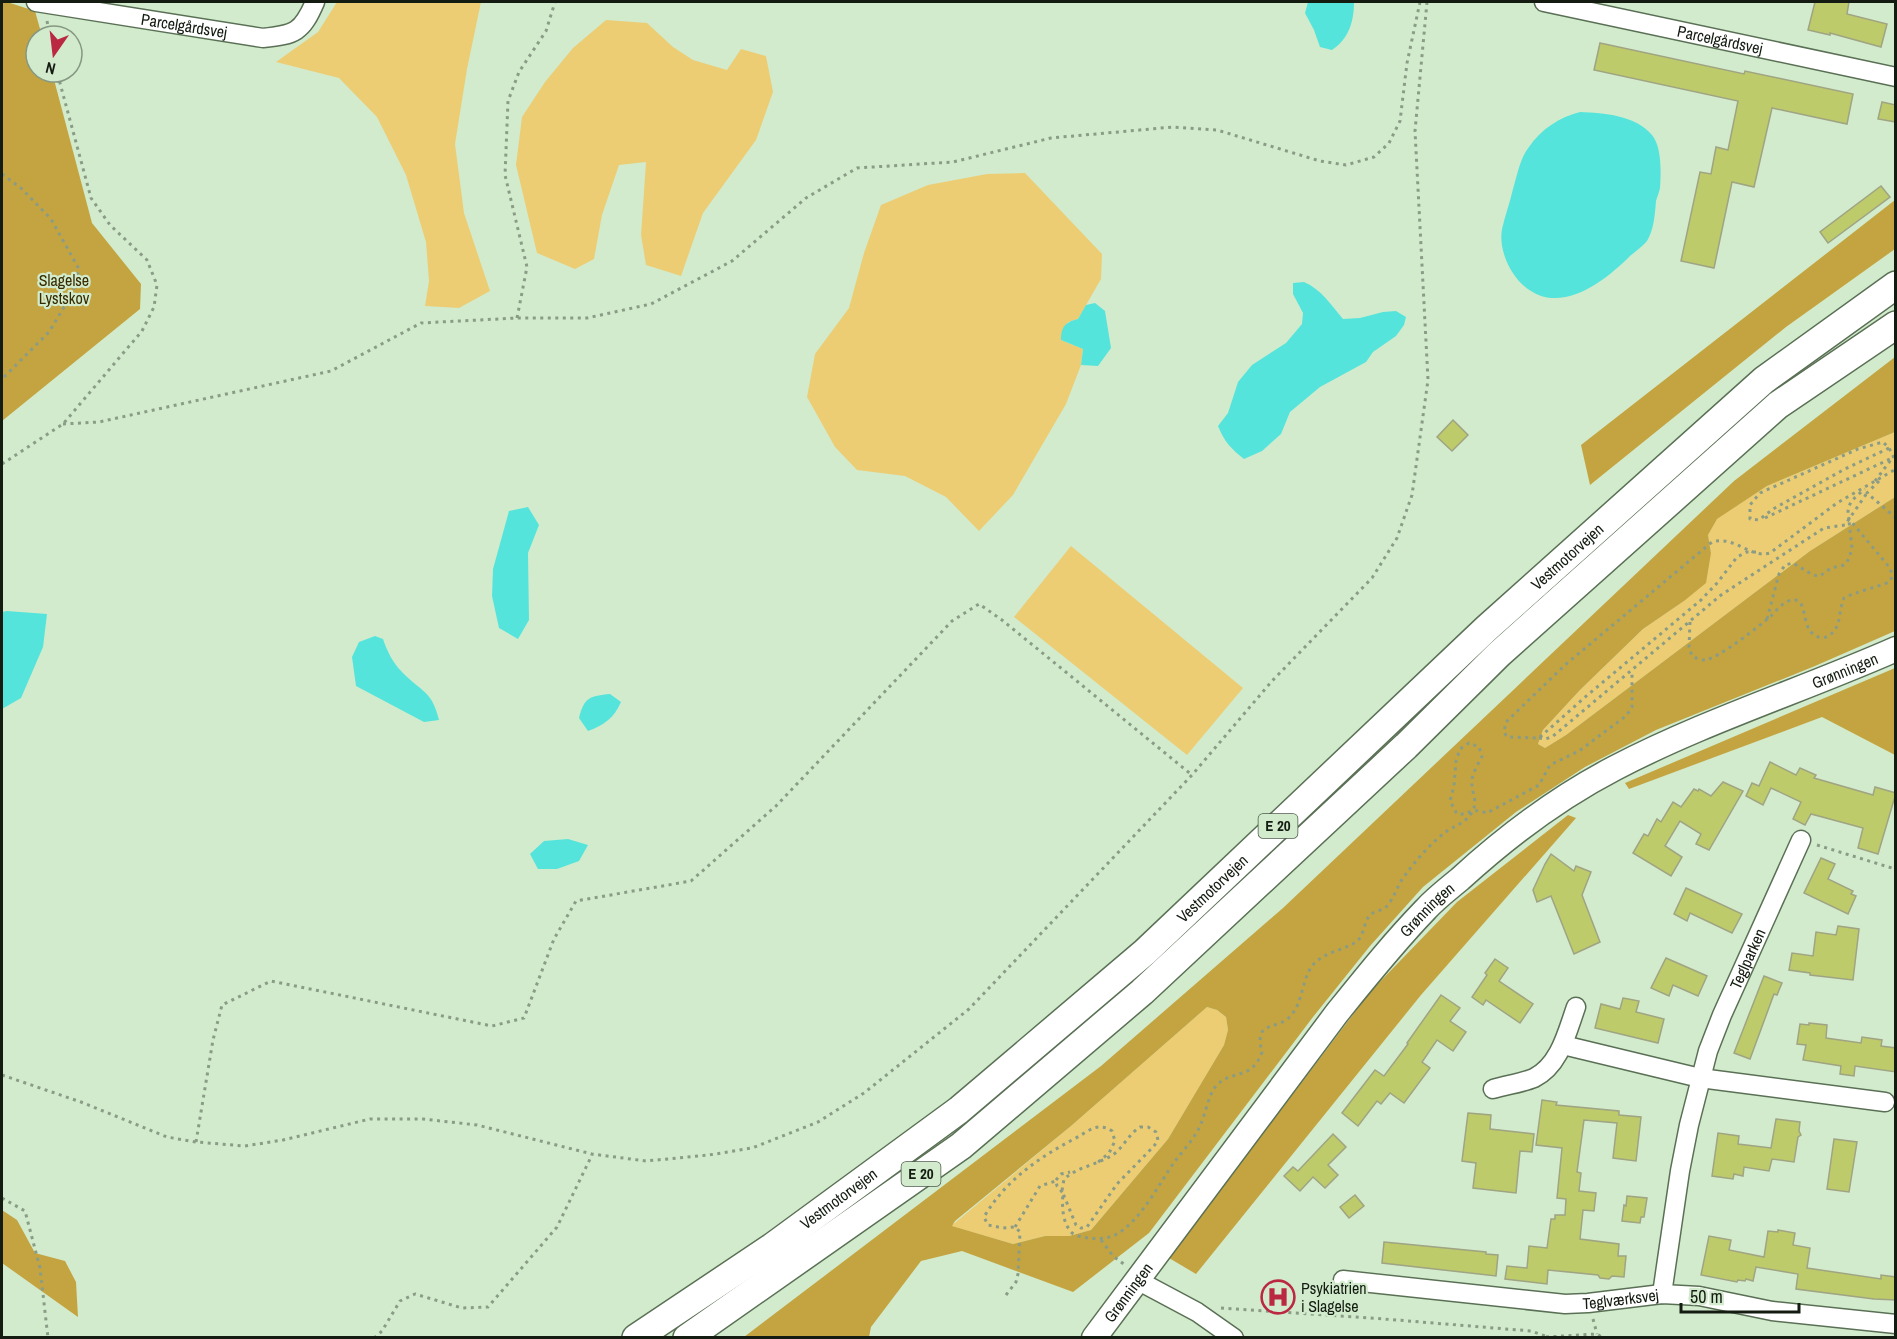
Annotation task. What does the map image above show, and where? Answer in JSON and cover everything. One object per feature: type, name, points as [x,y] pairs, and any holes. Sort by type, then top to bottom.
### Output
[{"type":"highway","name":"Vestmotorvejen","points":[[636,1338],[772,1247],[959,1110],[1145,952],[1487,628],[1755,388],[1896,285]]},
{"type":"highway","name":"Vestmotorvejen","points":[[690,1336],[961,1146],[1142,992],[1406,746],[1499,654],[1778,405],[1896,325]]},
{"type":"main road","name":"Grønningen","points":[[1095,1338],[1133,1274],[1375,965],[1427,908],[1480,860],[1545,810],[1613,768],[1682,735],[1896,649]]},
{"type":"street","name":"Parcelgårdsvej","points":[[36,2],[263,38],[282,36],[297,30],[308,19],[315,2]]},
{"type":"street","name":"Parcelgårdsvej","points":[[1544,2],[1896,77]]},
{"type":"street","name":"Teglparken","points":[[1662,1294],[1680,1171],[1708,1051],[1801,840]]},
{"type":"street","points":[[1493,1089],[1534,1077],[1549,1066],[1563,1045],[1576,1007]]},
{"type":"street","points":[[1563,1045],[1700,1078],[1885,1102]]},
{"type":"street","points":[[1133,1274],[1234,1338]]},
{"type":"street","name":"Teglværksvej","points":[[1344,1280],[1564,1304],[1662,1294],[1699,1296],[1772,1311],[1896,1324]]},
{"type":"path","points":[[517,318],[527,267],[505,175],[508,101],[519,72],[546,31],[555,2]]},
{"type":"path","points":[[63,424],[99,422],[331,371],[421,323],[517,318],[587,318],[651,304],[732,261],[806,198],[857,168],[953,162],[1051,138],[1173,127],[1217,130],[1346,165],[1374,157],[1389,143],[1400,121],[1407,63],[1420,2]]},
{"type":"path","points":[[2,1075],[81,1102],[167,1137],[196,1143],[245,1146],[283,1140],[370,1119],[423,1119],[477,1125],[592,1154],[646,1161],[752,1148],[818,1122],[864,1093],[969,1009],[1192,776],[1272,681],[1372,578],[1397,538],[1412,495],[1428,380],[1415,131],[1427,2]]},
{"type":"path","points":[[2,464],[63,424],[142,331],[154,307],[157,285],[147,260],[110,225],[91,198],[60,84]]},
{"type":"path","points":[[2,174],[22,189],[51,219],[80,269],[72,294],[49,332],[2,378]]},
{"type":"path","points":[[1893,457],[1764,518],[1754,521],[1749,519],[1750,505],[1760,493],[1858,449],[1883,442],[1889,448],[1896,462]]},
{"type":"path","points":[[1764,518],[1773,509],[1843,470],[1889,448]]},
{"type":"path","points":[[1766,620],[1779,574],[1785,565],[1793,563],[1813,575],[1820,576],[1831,568],[1847,562],[1852,554],[1847,513],[1850,502],[1874,482],[1893,457]]},
{"type":"path","points":[[1883,476],[1861,500],[1845,525],[1824,528],[1721,595],[1551,737],[1545,739],[1507,737],[1504,732],[1506,722],[1565,665],[1712,542],[1719,539],[1726,540],[1763,556],[1837,503],[1883,476],[1896,469]]},
{"type":"path","points":[[1867,493],[1896,518]]},
{"type":"path","points":[[1690,622],[1689,647],[1692,656],[1706,660],[1719,655],[1788,601],[1800,601],[1803,605],[1805,624],[1812,634],[1824,638],[1833,634],[1844,598],[1889,582],[1892,574],[1890,568],[1849,519]]},
{"type":"path","points":[[1539,738],[1701,600],[1719,582],[1737,557],[1747,552],[1755,552]]},
{"type":"path","points":[[196,1143],[213,1040],[222,1005],[271,981],[492,1026],[524,1018],[554,939],[576,901],[691,880],[776,806],[952,621],[979,604],[1002,620],[1192,776]]},
{"type":"path","points":[[1072,1172],[1062,1182],[1062,1206],[1063,1216],[1072,1233],[1081,1237],[1100,1239],[1113,1236],[1124,1229],[1140,1212],[1199,1128],[1217,1085],[1248,1071],[1259,1060],[1262,1052],[1260,1033],[1287,1021],[1301,996],[1304,982],[1312,967],[1319,959],[1356,942],[1371,914],[1388,906],[1405,874],[1434,843],[1467,819],[1473,811],[1476,802],[1472,780],[1482,756],[1479,747],[1469,743],[1463,746],[1457,754],[1454,786],[1449,801],[1457,814],[1467,814],[1473,811],[1487,813],[1539,784],[1550,765],[1579,751],[1626,716],[1632,707],[1632,671]]},
{"type":"path","points":[[1801,840],[1896,869]]},
{"type":"path","points":[[1015,1227],[1004,1228],[988,1225],[984,1218],[1001,1192],[1031,1165],[1093,1127],[1103,1126],[1112,1131],[1115,1141],[1110,1153],[1096,1164]]},
{"type":"path","points":[[1015,1227],[1040,1186],[1056,1180],[1061,1173],[1096,1164],[1114,1154],[1136,1128],[1148,1127],[1156,1132],[1158,1140],[1154,1146],[1117,1184],[1087,1227],[1081,1228],[1076,1225],[1056,1180]]},
{"type":"path","points":[[375,1338],[382,1331],[400,1301],[415,1294],[462,1308],[488,1307],[557,1227],[592,1154]]},
{"type":"path","points":[[2,1198],[25,1211],[40,1268],[48,1338]]},
{"type":"path","points":[[1006,1295],[1016,1282],[1018,1274],[1020,1232],[1015,1227]]},
{"type":"path","points":[[1100,1239],[1113,1256],[1133,1274]]},
{"type":"path","points":[[1192,1310],[1198,1304],[1229,1310],[1531,1331],[1546,1337],[1597,1334],[1603,1338]]},
{"type":"shaded area","points":[[337,2],[481,2],[455,144],[464,213],[490,291],[459,308],[425,306],[429,281],[426,242],[406,175],[377,117],[339,78],[276,62],[318,32]]},
{"type":"shaded area","points":[[606,20],[647,23],[673,47],[693,60],[727,70],[741,49],[766,56],[773,92],[756,140],[703,213],[681,276],[646,265],[641,235],[646,162],[619,165],[602,215],[594,259],[575,269],[537,253],[516,165],[522,117],[545,82],[573,48]]},
{"type":"shaded area","points":[[1025,173],[1102,254],[1101,279],[1078,319],[1068,322],[1061,340],[1083,349],[1081,365],[1066,404],[1013,495],[979,531],[946,497],[905,476],[857,470],[835,447],[807,397],[815,354],[849,308],[864,253],[881,205],[928,185],[987,174]]},
{"type":"shaded area","points":[[1895,432],[1895,497],[1810,551],[1566,735],[1545,748],[1538,744],[1543,730],[1580,690],[1643,629],[1684,601],[1711,553],[1708,535],[1716,519],[1767,486]]},
{"type":"shaded area","points":[[1071,546],[1243,688],[1187,755],[1014,617]]},
{"type":"shaded area","points":[[1207,1007],[1217,1010],[1226,1017],[1228,1030],[1224,1045],[1168,1139],[1091,1230],[1069,1236],[1045,1236],[1013,1244],[951,1226],[1071,1126]]},
{"type":"green space","name":"Slagelse Lystskov","points":[[2,2],[7,2],[35,11],[39,24],[24,24],[24,84],[55,84],[92,223],[141,284],[140,309],[2,421]]},
{"type":"green space","points":[[1895,200],[1895,249],[1786,327],[1590,485],[1581,445]]},
{"type":"green space","points":[[1895,357],[1895,432],[1767,486],[1717,519],[1708,535],[1711,553],[1706,583],[1643,629],[1580,690],[1543,730],[1538,744],[1545,748],[1566,735],[1810,551],[1895,497],[1895,631],[1656,730],[1585,767],[1516,812],[1423,887],[1370,946],[1313,1017],[1149,1233],[1073,1292],[962,1251],[921,1261],[871,1327],[869,1337],[744,1337],[1101,1066],[1283,908],[1734,481]],"holes":[[[1207,1007],[1217,1010],[1226,1017],[1228,1030],[1224,1045],[1168,1139],[1091,1230],[1069,1236],[1045,1236],[1013,1244],[952,1226],[955,1221],[1071,1126]]]},
{"type":"green space","points":[[1895,668],[1895,755],[1822,717],[1629,789],[1625,783]]},
{"type":"green space","points":[[1568,815],[1576,818],[1421,995],[1196,1274],[1169,1258],[1370,992],[1457,902]]},
{"type":"green space","points":[[2,1210],[17,1220],[35,1253],[65,1261],[76,1282],[78,1317],[2,1263]]},
{"type":"water","points":[[1308,2],[1354,2],[1349,29],[1343,41],[1332,50],[1320,47],[1305,13]]},
{"type":"water","points":[[1580,112],[1619,116],[1637,123],[1652,135],[1658,146],[1661,168],[1654,221],[1645,243],[1598,283],[1571,296],[1544,297],[1524,286],[1512,272],[1504,255],[1502,229],[1519,167],[1526,151],[1539,135],[1552,125]]},
{"type":"water","points":[[1304,282],[1321,293],[1343,319],[1396,311],[1406,317],[1404,325],[1396,336],[1373,352],[1366,362],[1320,387],[1290,412],[1281,434],[1262,451],[1244,459],[1228,444],[1218,426],[1228,413],[1238,382],[1252,365],[1286,343],[1302,324],[1303,313],[1293,294],[1293,283]]},
{"type":"water","points":[[1095,303],[1105,311],[1111,348],[1098,366],[1081,365],[1083,349],[1061,340],[1062,331],[1067,323],[1078,319],[1086,305]]},
{"type":"water","points":[[528,507],[539,525],[528,553],[529,620],[518,639],[499,628],[492,596],[493,569],[509,511]]},
{"type":"water","points":[[2,612],[47,614],[43,647],[21,698],[2,709]]},
{"type":"water","points":[[375,636],[383,639],[399,668],[429,697],[439,720],[424,722],[356,686],[352,657],[359,642]]},
{"type":"water","points":[[610,694],[621,702],[618,708],[608,720],[588,731],[579,718],[583,706],[593,697]]},
{"type":"water","points":[[568,839],[588,845],[579,861],[557,869],[538,869],[530,854],[544,841]]},
{"type":"building","points":[[1815,2],[1849,2],[1847,14],[1887,24],[1881,47],[1830,33],[1830,35],[1808,30]]},
{"type":"building","points":[[1600,43],[1744,74],[1745,71],[1853,94],[1847,124],[1772,108],[1754,187],[1732,182],[1714,268],[1681,261],[1700,172],[1711,174],[1716,147],[1728,150],[1738,101],[1594,70]]},
{"type":"building","points":[[1882,102],[1896,105],[1896,122],[1878,119]]},
{"type":"building","points":[[1881,186],[1890,197],[1828,243],[1820,232]]},
{"type":"building","points":[[1453,420],[1468,435],[1452,451],[1437,437]]},
{"type":"building","points":[[1770,762],[1796,775],[1800,768],[1816,775],[1814,778],[1873,795],[1875,787],[1896,793],[1878,854],[1858,848],[1863,828],[1811,814],[1805,825],[1793,819],[1801,802],[1771,788],[1763,805],[1746,796],[1752,783],[1759,786]]},
{"type":"building","points":[[1723,782],[1743,791],[1709,850],[1696,844],[1701,834],[1680,821],[1665,846],[1682,857],[1671,876],[1633,853],[1644,834],[1648,836],[1657,819],[1661,822],[1673,802],[1681,807],[1694,789],[1698,791],[1699,789],[1711,796]]},
{"type":"building","points":[[1551,854],[1574,871],[1576,866],[1591,872],[1582,895],[1600,942],[1574,954],[1551,896],[1537,902],[1533,890]]},
{"type":"building","points":[[1821,858],[1835,864],[1828,879],[1853,891],[1851,894],[1856,896],[1848,914],[1804,893]]},
{"type":"building","points":[[1686,888],[1742,914],[1732,933],[1690,913],[1687,921],[1674,914]]},
{"type":"building","points":[[1838,926],[1859,929],[1853,980],[1789,970],[1792,953],[1813,956],[1816,932],[1836,935]]},
{"type":"building","points":[[1666,958],[1707,976],[1698,996],[1673,985],[1669,996],[1651,988]]},
{"type":"building","points":[[1495,959],[1508,968],[1499,981],[1533,1004],[1520,1023],[1486,1000],[1483,1005],[1472,997]]},
{"type":"building","points":[[1764,976],[1782,983],[1777,995],[1774,994],[1750,1059],[1734,1053]]},
{"type":"building","points":[[1441,995],[1460,1008],[1450,1021],[1466,1032],[1453,1051],[1437,1040],[1422,1062],[1430,1068],[1404,1103],[1390,1093],[1381,1104],[1377,1101],[1358,1126],[1342,1113],[1375,1070],[1384,1076]]},
{"type":"building","points":[[1623,998],[1639,1001],[1636,1012],[1664,1019],[1658,1043],[1595,1028],[1601,1004],[1620,1009]]},
{"type":"building","points":[[1809,1023],[1827,1025],[1826,1038],[1861,1043],[1862,1037],[1882,1040],[1881,1046],[1896,1048],[1896,1072],[1855,1066],[1854,1076],[1840,1074],[1841,1066],[1803,1060],[1806,1045],[1797,1044],[1800,1024],[1809,1025]]},
{"type":"building","points":[[1542,1100],[1557,1102],[1556,1105],[1619,1111],[1619,1115],[1641,1117],[1636,1161],[1613,1158],[1617,1123],[1584,1120],[1577,1172],[1581,1173],[1579,1191],[1596,1193],[1594,1211],[1583,1210],[1580,1239],[1619,1244],[1618,1256],[1626,1256],[1624,1277],[1612,1276],[1609,1279],[1600,1278],[1598,1275],[1548,1270],[1547,1284],[1505,1279],[1507,1266],[1527,1268],[1529,1246],[1547,1248],[1551,1219],[1555,1219],[1555,1215],[1565,1215],[1566,1199],[1557,1198],[1562,1148],[1536,1145]]},
{"type":"building","points":[[1468,1113],[1491,1115],[1490,1129],[1534,1134],[1532,1152],[1520,1151],[1516,1193],[1473,1188],[1476,1163],[1462,1161]]},
{"type":"building","points":[[1776,1119],[1800,1122],[1801,1135],[1798,1137],[1794,1162],[1772,1159],[1769,1171],[1744,1167],[1743,1176],[1734,1174],[1733,1179],[1712,1176],[1718,1133],[1739,1136],[1738,1144],[1771,1148]]},
{"type":"building","points":[[1333,1134],[1346,1147],[1328,1165],[1338,1175],[1325,1188],[1313,1177],[1300,1191],[1284,1176],[1293,1167],[1298,1171]]},
{"type":"building","points":[[1834,1139],[1857,1142],[1849,1192],[1827,1189]]},
{"type":"building","points":[[1355,1195],[1364,1206],[1349,1218],[1340,1207]]},
{"type":"building","points":[[1627,1196],[1647,1198],[1644,1217],[1641,1217],[1640,1223],[1622,1221]]},
{"type":"building","points":[[1778,1230],[1795,1233],[1793,1245],[1810,1248],[1807,1268],[1881,1279],[1881,1275],[1896,1277],[1896,1300],[1796,1289],[1798,1274],[1756,1267],[1753,1281],[1746,1279],[1737,1282],[1701,1275],[1709,1236],[1731,1240],[1729,1250],[1764,1257],[1768,1231],[1778,1232]]},
{"type":"building","points":[[1384,1242],[1498,1255],[1496,1276],[1382,1263]]},
{"type":"place","name":"Psykiatrien i Slagelse","points":[[1278,1297]]}]
